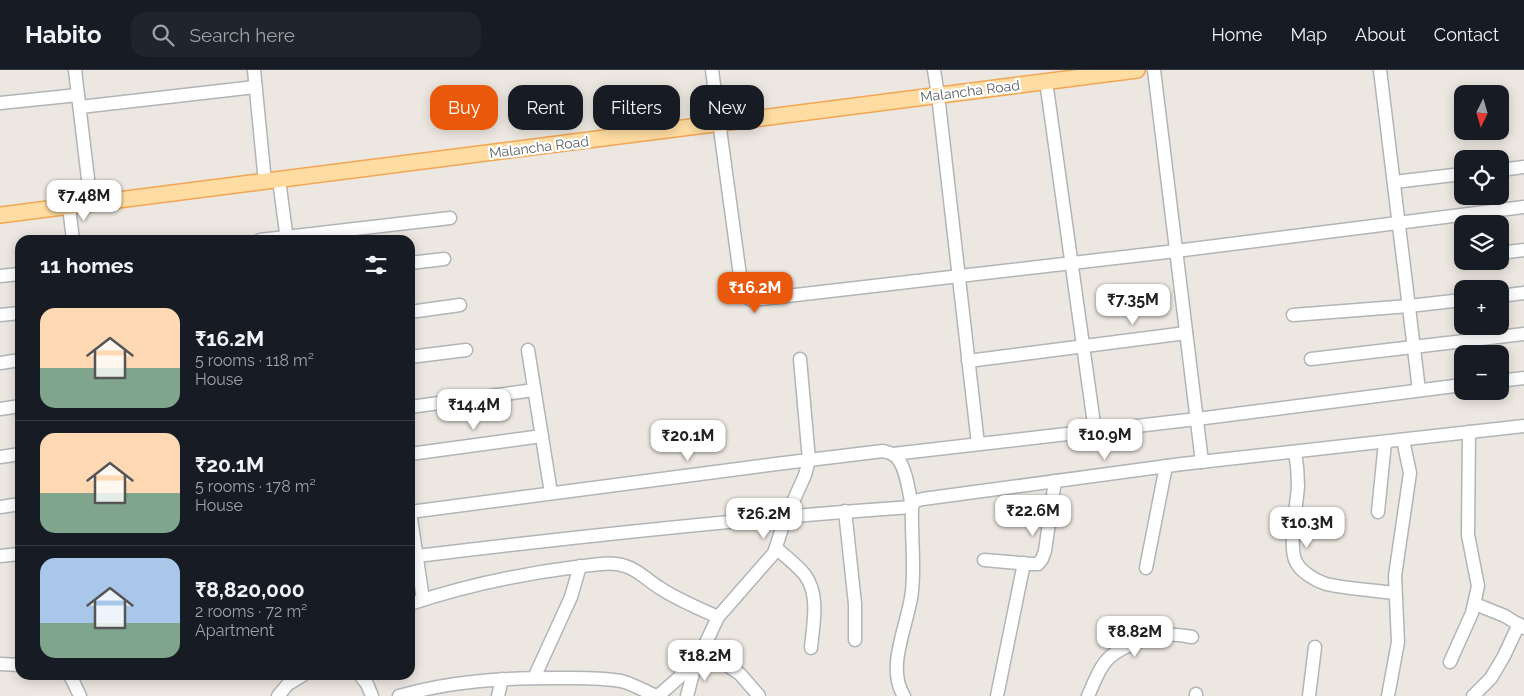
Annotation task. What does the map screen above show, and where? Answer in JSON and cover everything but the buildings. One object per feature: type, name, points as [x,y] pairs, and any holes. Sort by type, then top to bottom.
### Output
[{"type":"main road","name":"Malancha Road","points":[[764,117],[1137,70]]},
{"type":"main road","name":"Malancha Road","points":[[0,215],[690,127]]},
{"type":"street","points":[[75,70],[91,204]]},
{"type":"street","points":[[254,70],[255,87],[272,181],[286,235]]},
{"type":"street","points":[[712,70],[714,85]]},
{"type":"street","points":[[934,70],[978,444]]},
{"type":"street","points":[[1154,70],[1202,462]]},
{"type":"street","points":[[1380,70],[1419,390]]},
{"type":"street","points":[[1046,81],[1094,431]]},
{"type":"street","points":[[0,102],[79,101],[255,87]]},
{"type":"street","points":[[721,130],[742,290],[746,297],[752,300],[1176,251],[1524,207]]},
{"type":"street","points":[[1509,169],[1524,167]]},
{"type":"street","points":[[1394,182],[1454,175]]},
{"type":"street","points":[[68,207],[72,235]]},
{"type":"street","points":[[311,235],[450,218]]},
{"type":"street","points":[[1509,251],[1524,250]]},
{"type":"street","points":[[415,262],[444,258]]},
{"type":"street","points":[[0,276],[15,274]]},
{"type":"street","points":[[1509,295],[1524,293]]},
{"type":"street","points":[[1293,315],[1454,301]]},
{"type":"street","points":[[415,311],[460,305]]},
{"type":"street","points":[[0,315],[15,314]]},
{"type":"street","points":[[968,361],[1186,333]]},
{"type":"street","points":[[1311,359],[1524,334]]},
{"type":"street","points":[[415,356],[466,350]]},
{"type":"street","points":[[528,350],[551,494]]},
{"type":"street","points":[[399,696],[464,682],[534,678],[595,678],[622,682],[657,696],[696,661],[718,617],[774,553],[787,515],[810,460],[800,359]]},
{"type":"street","points":[[0,363],[15,361]]},
{"type":"street","points":[[1509,380],[1524,378]]},
{"type":"street","points":[[415,511],[810,460],[883,452],[893,454],[1094,431],[1454,386]]},
{"type":"street","points":[[415,406],[534,390]]},
{"type":"street","points":[[0,409],[15,407]]},
{"type":"street","points":[[912,506],[915,501],[923,498],[1166,466],[1524,426]]},
{"type":"street","points":[[1450,662],[1475,604],[1478,586],[1468,535],[1469,432]]},
{"type":"street","points":[[415,453],[542,436]]},
{"type":"street","points":[[1388,696],[1398,642],[1395,592],[1397,553],[1410,473],[1403,440]]},
{"type":"street","points":[[1378,512],[1384,442]]},
{"type":"street","points":[[1294,452],[1298,488],[1293,548],[1299,566],[1310,576],[1325,583],[1395,592]]},
{"type":"street","points":[[893,454],[899,460],[904,471],[912,506],[912,593],[897,661],[897,676],[900,690],[904,696]]},
{"type":"street","points":[[0,457],[15,455]]},
{"type":"street","points":[[1146,568],[1166,466]]},
{"type":"street","points":[[984,560],[1038,564],[1042,560],[1055,481]]},
{"type":"street","points":[[0,506],[15,504]]},
{"type":"street","points":[[417,556],[596,534],[787,515],[912,506]]},
{"type":"street","points":[[845,511],[855,604],[855,640]]},
{"type":"street","points":[[415,543],[423,599]]},
{"type":"street","points":[[776,548],[804,575],[812,586],[814,614],[811,648]]},
{"type":"street","points":[[0,556],[15,554]]},
{"type":"street","points":[[997,696],[1024,563]]},
{"type":"street","points":[[415,602],[440,594],[533,572],[616,564],[638,571],[658,587],[680,600],[718,617]]},
{"type":"street","points":[[534,678],[571,597],[580,566]]},
{"type":"street","points":[[1473,696],[1491,678],[1521,626],[1493,610],[1475,604]]},
{"type":"street","points":[[1088,696],[1105,663],[1112,655],[1140,641],[1159,636],[1169,634],[1192,637]]},
{"type":"street","points":[[1309,696],[1316,647]]},
{"type":"street","points":[[703,649],[740,674],[758,696]]},
{"type":"street","points":[[687,696],[696,661]]},
{"type":"street","points":[[0,664],[15,665]]},
{"type":"street","points":[[498,696],[502,679]]},
{"type":"street","points":[[72,680],[80,696]]},
{"type":"street","points":[[278,696],[288,684],[295,680]]},
{"type":"street","points":[[364,680],[372,696]]}]
